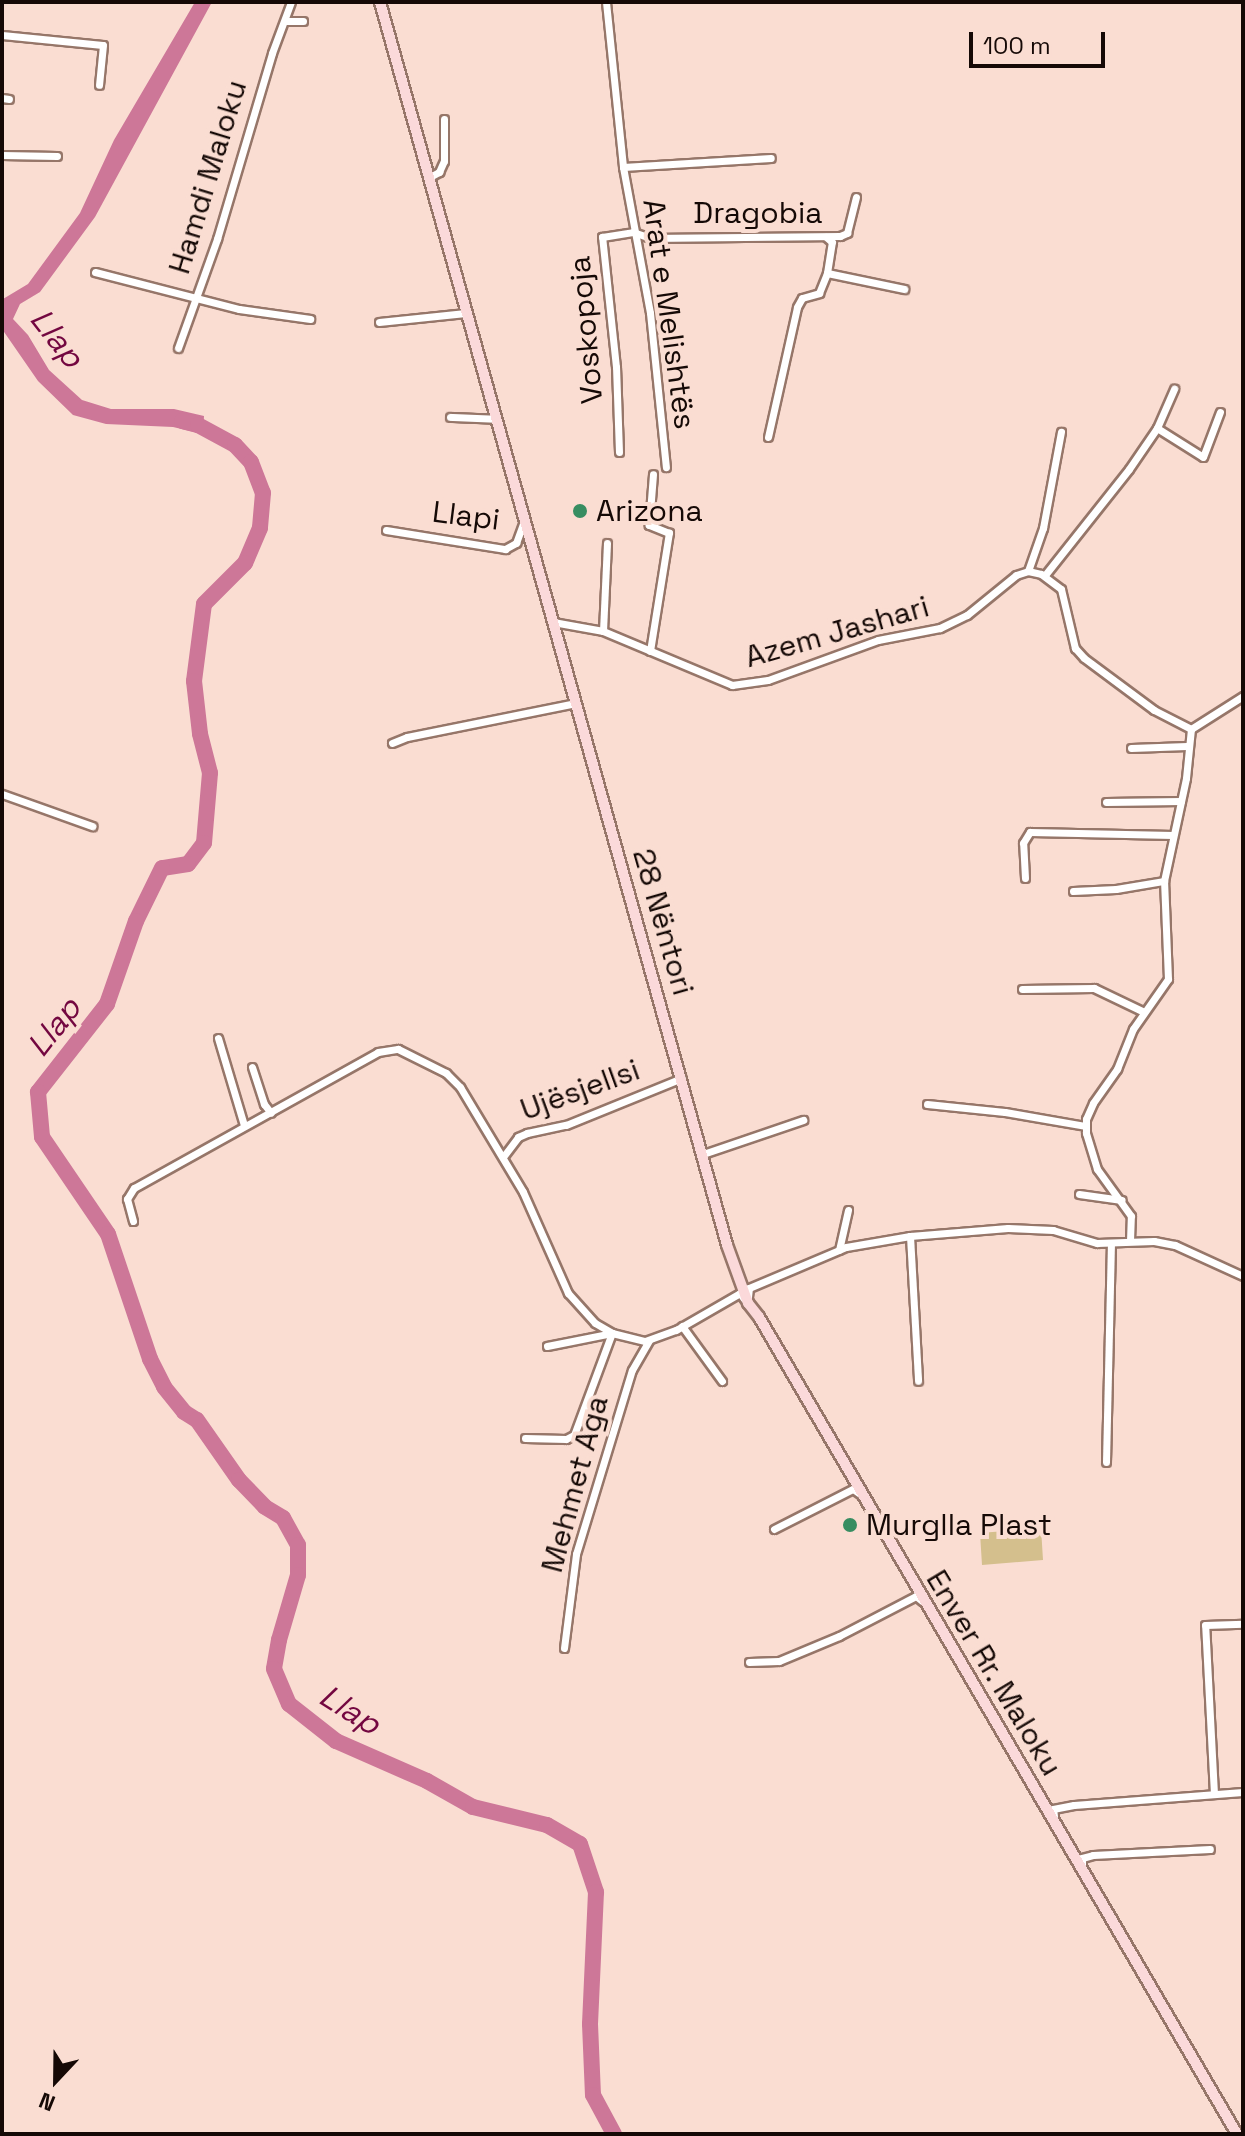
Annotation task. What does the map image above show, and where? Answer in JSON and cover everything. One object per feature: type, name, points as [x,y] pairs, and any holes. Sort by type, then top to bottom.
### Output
[{"type":"main road","name":"28 Nëntori","points":[[380,2],[727,1245],[748,1303]]},
{"type":"main road","name":"Enver Rr. Maloku","points":[[748,1303],[1237,2134]]},
{"type":"street","name":"Hamdi Maloku","points":[[178,348],[291,2]]},
{"type":"street","name":"Arat e Melishtës","points":[[606,2],[623,167],[633,232],[647,288],[666,467]]},
{"type":"street","points":[[285,21],[303,21]]},
{"type":"street","points":[[2,35],[103,45],[99,85]]},
{"type":"street","points":[[428,178],[439,172],[444,161],[444,119]]},
{"type":"street","points":[[2,155],[57,156]]},
{"type":"street","name":"Arat e Melishtës","points":[[623,167],[771,158]]},
{"type":"street","name":"Dragobia","points":[[633,232],[650,238],[826,237],[847,233],[856,197]]},
{"type":"street","name":"Voskopoja","points":[[619,452],[616,367],[602,237],[633,232]]},
{"type":"street","points":[[768,437],[797,307],[802,298],[819,293],[827,273],[832,242],[826,237]]},
{"type":"street","points":[[95,272],[239,309],[310,319]]},
{"type":"street","points":[[827,273],[904,289]]},
{"type":"street","points":[[379,322],[466,313]]},
{"type":"street","points":[[1045,575],[1157,428],[1174,389]]},
{"type":"street","points":[[1157,428],[1203,457],[1220,412]]},
{"type":"street","points":[[450,417],[497,419]]},
{"type":"street","points":[[1061,432],[1043,528],[1028,571],[1045,575],[1061,589],[1075,648],[1084,658],[1154,710],[1191,729]]},
{"type":"street","points":[[650,651],[669,533],[649,525],[653,474]]},
{"type":"street","name":"Llapi","points":[[386,530],[505,549],[516,543],[524,521]]},
{"type":"street","points":[[603,631],[607,543]]},
{"type":"street","name":"Azem Jashari","points":[[553,622],[603,631],[718,682],[755,683],[878,640],[955,622],[1007,580],[1028,571]]},
{"type":"street","points":[[1130,1241],[1131,1216],[1097,1169],[1085,1126],[1093,1103],[1117,1069],[1133,1029],[1168,979],[1164,881],[1181,801],[1191,729],[1243,696]]},
{"type":"street","points":[[392,743],[407,737],[575,703]]},
{"type":"street","points":[[1131,748],[1187,746]]},
{"type":"street","points":[[2,794],[92,826]]},
{"type":"street","points":[[1106,802],[1181,801]]},
{"type":"street","points":[[1025,878],[1023,843],[1030,832],[1173,835]]},
{"type":"street","points":[[1073,891],[1116,889],[1164,881]]},
{"type":"street","points":[[1022,989],[1094,988],[1144,1012]]},
{"type":"street","points":[[218,1038],[244,1125]]},
{"type":"street","points":[[133,1221],[127,1199],[134,1188],[378,1052],[398,1049],[456,1082],[523,1192],[568,1293],[585,1315],[612,1333]]},
{"type":"street","points":[[252,1067],[264,1104],[271,1113]]},
{"type":"street","name":"Ujësjellsi","points":[[503,1157],[518,1137],[527,1133],[566,1125],[682,1078]]},
{"type":"street","points":[[927,1104],[1005,1112],[1085,1126]]},
{"type":"street","points":[[703,1154],[803,1120]]},
{"type":"street","points":[[1079,1194],[1122,1200]]},
{"type":"street","points":[[839,1250],[848,1210]]},
{"type":"street","points":[[748,1303],[749,1288],[839,1250],[910,1236],[1032,1227],[1111,1243],[1130,1241],[1175,1245],[1243,1276]]},
{"type":"street","points":[[910,1236],[918,1381]]},
{"type":"street","points":[[1106,1462],[1111,1243]]},
{"type":"street","points":[[547,1346],[612,1333],[651,1339],[682,1326],[740,1293],[748,1303]]},
{"type":"street","points":[[682,1326],[722,1381]]},
{"type":"street","points":[[525,1438],[566,1439],[574,1435],[612,1333]]},
{"type":"street","name":"Mehmet Aga","points":[[564,1648],[576,1554],[632,1370],[651,1339]]},
{"type":"street","points":[[774,1529],[853,1489],[865,1498]]},
{"type":"street","points":[[749,1662],[779,1661],[839,1636],[916,1596],[926,1606]]},
{"type":"street","points":[[1214,1794],[1205,1625],[1243,1624]]},
{"type":"street","points":[[1055,1822],[1053,1809],[1064,1807],[1243,1792]]},
{"type":"street","points":[[1082,1871],[1082,1858],[1093,1855],[1210,1849]]},
{"type":"shaded area","points":[[195,2],[212,2],[95,217],[40,292],[20,304],[13,319],[28,335],[49,370],[82,400],[111,409],[174,409],[204,416],[203,434],[173,427],[106,424],[73,415],[38,381],[2,329],[3,299],[28,284],[80,213],[114,140]]},
{"type":"shaded area","points":[[1041,1528],[1043,1560],[982,1565],[980,1533]]},
{"type":"waterway","name":"Llap","points":[[182,421],[198,425],[235,445],[251,462],[263,493],[260,528],[245,563],[204,604],[194,681],[200,734],[210,773],[204,843],[188,864],[162,868],[136,921],[107,1004],[38,1092],[42,1137],[108,1234],[150,1359],[164,1387],[184,1412],[197,1420],[239,1480],[265,1507],[283,1518],[298,1545],[298,1575],[274,1669],[289,1704],[336,1741],[427,1781],[473,1807],[547,1825],[580,1844],[596,1892],[590,2024],[593,2095],[614,2134]]},
{"type":"place","name":"Arizona","points":[[580,511]]},
{"type":"place","name":"Murglla Plast","points":[[850,1525]]}]
